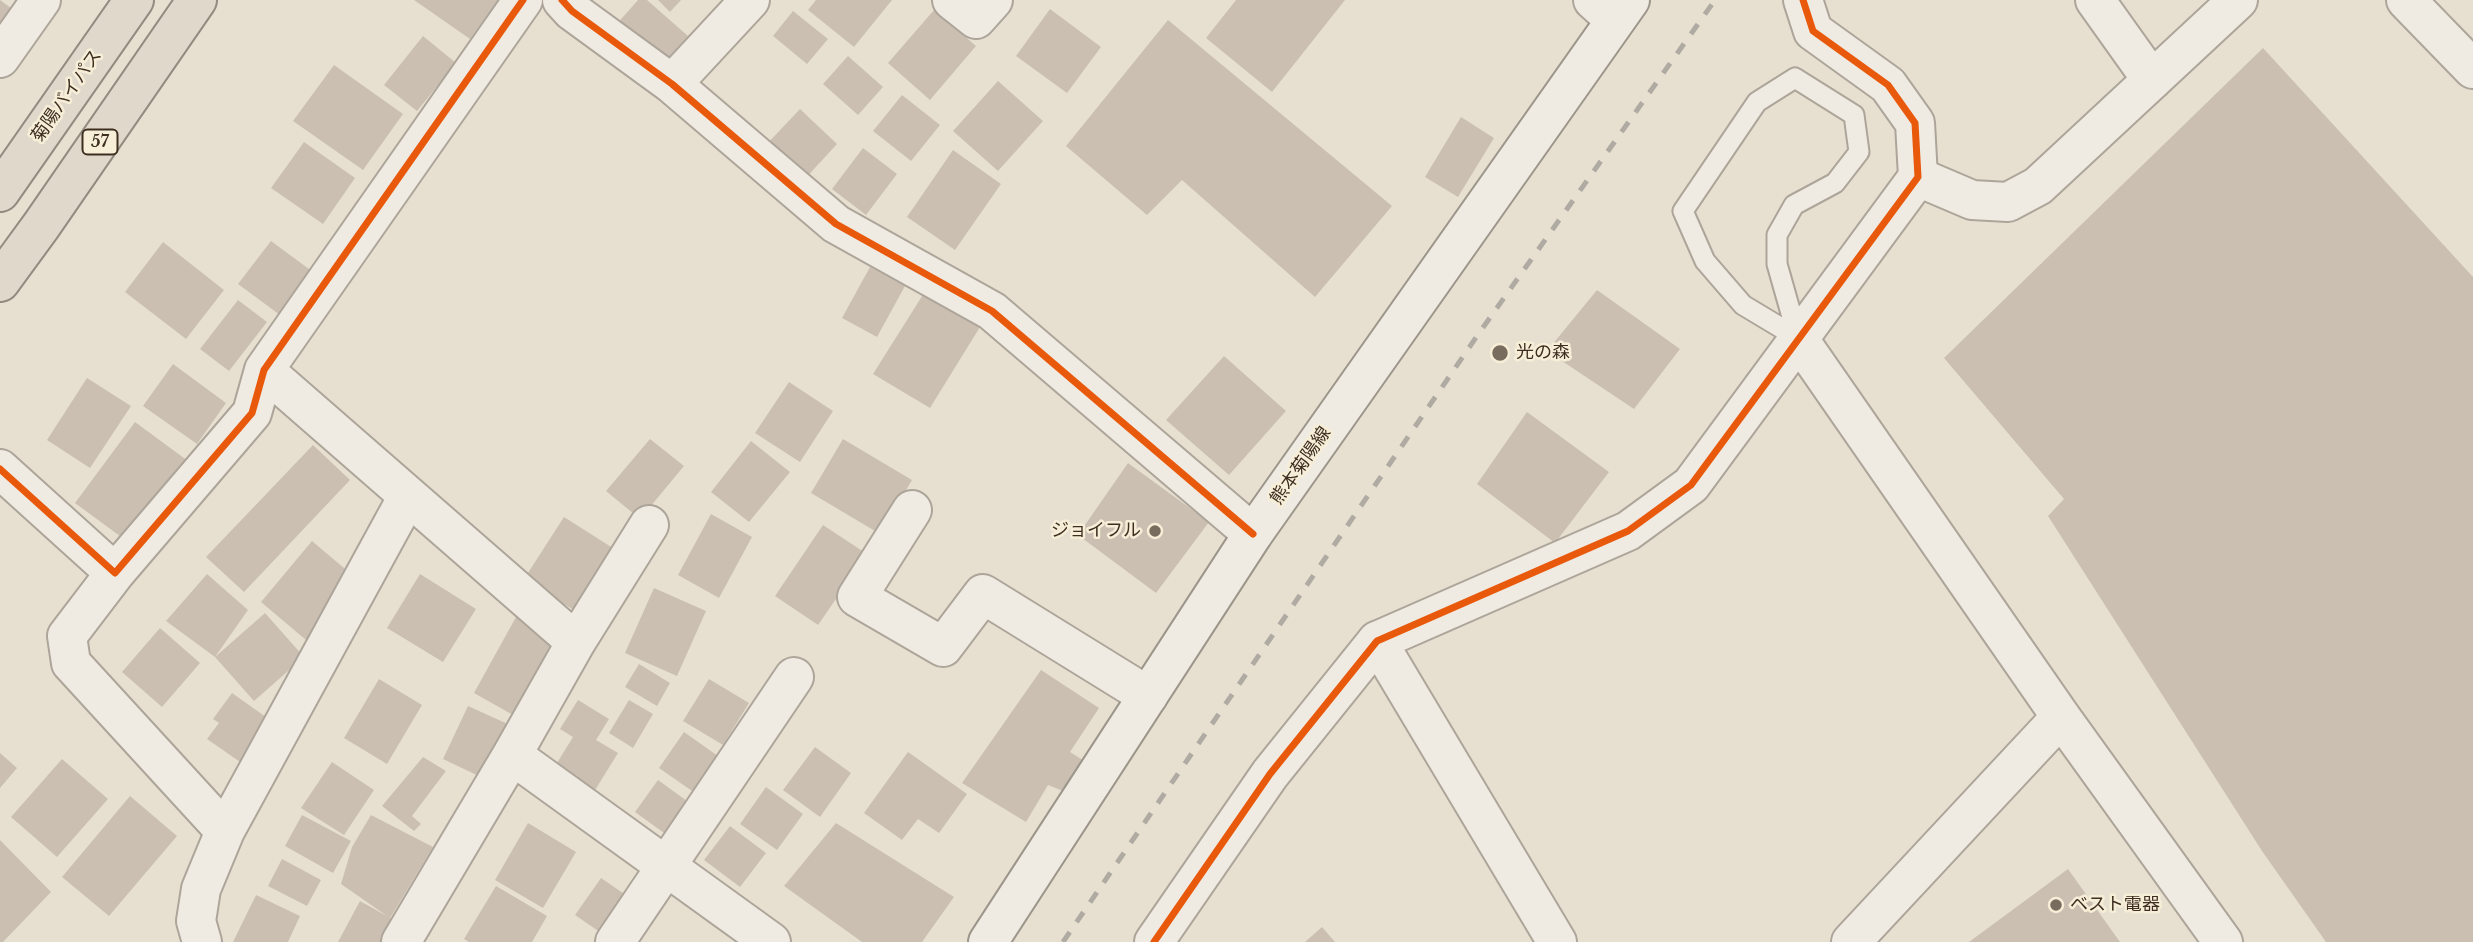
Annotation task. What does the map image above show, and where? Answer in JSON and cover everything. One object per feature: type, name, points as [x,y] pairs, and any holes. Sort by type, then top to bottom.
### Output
[{"type":"highway","name":"菊陽バイパス","points":[[0,192],[134,0]]},
{"type":"highway","name":"57","points":[[0,282],[197,0]]},
{"type":"street","points":[[0,58],[41,0]]},
{"type":"street","points":[[225,831],[71,663],[67,636],[115,573],[252,412],[264,370],[523,0]]},
{"type":"street","points":[[562,0],[572,11],[672,84],[836,224],[992,311],[1253,534]]},
{"type":"street","points":[[672,84],[750,0]]},
{"type":"street","points":[[952,0],[976,19],[993,0]]},
{"type":"street","points":[[1154,942],[1270,774],[1377,641],[1628,531],[1691,485],[1918,177],[1915,123],[1888,85],[1812,31],[1803,0]]},
{"type":"street","points":[[2095,0],[2152,80]]},
{"type":"street","points":[[1918,177],[1972,200],[2008,202],[2038,186],[2238,0]]},
{"type":"street","points":[[2406,0],[2473,69]]},
{"type":"street","name":"熊本菊陽線","points":[[988,942],[1253,534],[1613,7]]},
{"type":"street","points":[[1798,338],[2061,717],[2223,942]]},
{"type":"street","points":[[264,370],[576,642]]},
{"type":"street","points":[[0,469],[115,573]]},
{"type":"street","points":[[202,942],[196,921],[201,889],[225,831],[408,496]]},
{"type":"street","points":[[912,510],[857,597],[943,647],[983,594],[1147,696]]},
{"type":"street","points":[[401,942],[576,642],[649,525]]},
{"type":"street","points":[[1377,641],[1556,942]]},
{"type":"street","points":[[615,942],[794,677]]},
{"type":"street","points":[[1850,942],[2061,717]]},
{"type":"street","points":[[512,755],[771,942]]},
{"type":"lane","points":[[1795,78],[1854,115],[1859,152],[1835,183],[1794,205],[1777,235],[1777,264],[1798,338],[1743,305],[1705,261],[1683,211],[1756,102],[1795,78]]},
{"type":"building","points":[[0,0],[15,11],[0,32]]},
{"type":"building","points":[[414,0],[498,0],[470,39]]},
{"type":"building","points":[[638,0],[647,0],[688,36],[662,67],[615,26]]},
{"type":"building","points":[[658,0],[681,0],[670,12]]},
{"type":"building","points":[[816,0],[892,0],[854,47],[808,10]]},
{"type":"building","points":[[1236,0],[1345,0],[1272,92],[1206,38]]},
{"type":"building","points":[[1050,9],[1101,47],[1067,93],[1016,56]]},
{"type":"building","points":[[934,10],[976,46],[930,100],[888,63]]},
{"type":"building","points":[[793,11],[828,39],[807,64],[773,36]]},
{"type":"building","points":[[1168,20],[1392,206],[1315,297],[1182,180],[1147,215],[1066,146]]},
{"type":"building","points":[[423,36],[456,63],[417,111],[384,85]]},
{"type":"building","points":[[2263,48],[2473,277],[2473,942],[2326,942],[2262,851],[2048,516],[2064,499],[1944,358]]},
{"type":"building","points":[[848,56],[883,87],[858,115],[823,84]]},
{"type":"building","points":[[334,65],[403,114],[363,170],[293,121]]},
{"type":"building","points":[[998,81],[1043,121],[998,171],[953,131]]},
{"type":"building","points":[[902,95],[940,125],[911,161],[873,131]]},
{"type":"building","points":[[800,109],[837,144],[803,181],[765,146]]},
{"type":"building","points":[[1461,117],[1494,138],[1458,197],[1425,177]]},
{"type":"building","points":[[304,142],[355,178],[323,224],[271,188]]},
{"type":"building","points":[[863,148],[897,174],[866,215],[832,189]]},
{"type":"building","points":[[953,150],[1001,184],[955,250],[907,217]]},
{"type":"building","points":[[271,241],[313,272],[280,315],[238,284]]},
{"type":"building","points":[[163,242],[224,290],[186,339],[125,292]]},
{"type":"building","points":[[870,267],[905,286],[877,337],[842,318]]},
{"type":"building","points":[[1597,290],[1680,349],[1634,409],[1547,351]]},
{"type":"building","points":[[924,293],[980,327],[930,408],[873,374]]},
{"type":"building","points":[[238,300],[267,322],[229,371],[200,349]]},
{"type":"building","points":[[1224,356],[1286,411],[1229,475],[1166,420]]},
{"type":"building","points":[[173,364],[226,403],[197,444],[143,406]]},
{"type":"building","points":[[87,378],[131,406],[90,468],[47,440]]},
{"type":"building","points":[[789,382],[833,411],[800,462],[755,433]]},
{"type":"building","points":[[1527,412],[1609,472],[1555,543],[1477,484]]},
{"type":"building","points":[[135,422],[188,461],[128,542],[75,503]]},
{"type":"building","points":[[650,439],[684,466],[640,519],[606,491]]},
{"type":"building","points":[[843,439],[912,480],[880,534],[811,493]]},
{"type":"building","points":[[751,441],[790,472],[749,522],[711,492]]},
{"type":"building","points":[[313,445],[350,480],[244,592],[206,557]]},
{"type":"building","points":[[1128,463],[1209,522],[1156,593],[1078,535]]},
{"type":"building","points":[[711,514],[752,537],[719,598],[678,575]]},
{"type":"building","points":[[564,517],[616,550],[577,612],[524,579]]},
{"type":"building","points":[[823,525],[867,554],[818,625],[775,596]]},
{"type":"building","points":[[312,541],[357,579],[306,640],[261,602]]},
{"type":"building","points":[[207,574],[248,610],[215,657],[166,621]]},
{"type":"building","points":[[420,574],[476,609],[443,662],[387,628]]},
{"type":"building","points":[[654,588],[706,611],[677,676],[625,653]]},
{"type":"building","points":[[265,613],[304,657],[254,701],[215,657]]},
{"type":"building","points":[[516,617],[554,638],[513,715],[474,693]]},
{"type":"building","points":[[160,628],[200,663],[162,707],[122,672]]},
{"type":"building","points":[[639,664],[670,683],[657,706],[625,687]]},
{"type":"building","points":[[1041,670],[1099,708],[1070,752],[1086,762],[1063,791],[1048,785],[1026,822],[962,783]]},
{"type":"building","points":[[379,679],[422,705],[387,764],[344,738]]},
{"type":"building","points":[[709,679],[749,703],[723,745],[683,721]]},
{"type":"building","points":[[232,693],[273,722],[243,764],[207,739],[219,723],[213,719]]},
{"type":"building","points":[[578,700],[609,719],[596,740],[618,753],[592,795],[552,771],[573,737],[560,729]]},
{"type":"building","points":[[629,700],[653,714],[633,748],[609,733]]},
{"type":"building","points":[[468,706],[510,725],[485,779],[443,759]]},
{"type":"building","points":[[684,732],[718,756],[692,791],[659,768]]},
{"type":"building","points":[[815,747],[851,773],[820,817],[783,790]]},
{"type":"building","points":[[908,752],[967,794],[939,833],[918,819],[902,840],[864,813]]},
{"type":"building","points":[[0,753],[17,768],[0,788]]},
{"type":"building","points":[[423,757],[446,771],[412,816],[421,824],[414,831],[382,806]]},
{"type":"building","points":[[62,759],[108,799],[57,857],[11,817]]},
{"type":"building","points":[[332,762],[374,790],[344,835],[301,808]]},
{"type":"building","points":[[658,780],[687,801],[664,833],[635,812]]},
{"type":"building","points":[[766,787],[803,814],[777,850],[740,824]]},
{"type":"building","points":[[130,796],[177,836],[109,916],[62,877]]},
{"type":"building","points":[[302,815],[351,841],[333,873],[285,846]]},
{"type":"building","points":[[371,815],[433,847],[390,918],[401,923],[391,942],[338,942],[360,901],[387,916],[341,884],[352,847]]},
{"type":"building","points":[[528,823],[576,852],[543,908],[495,880]]},
{"type":"building","points":[[836,823],[954,897],[922,942],[862,942],[784,886]]},
{"type":"building","points":[[730,826],[766,853],[740,887],[704,860]]},
{"type":"building","points":[[0,840],[51,892],[3,942],[0,942]]},
{"type":"building","points":[[282,859],[321,880],[307,906],[268,886]]},
{"type":"building","name":"ベスト電器","points":[[2068,869],[2120,942],[1969,942]]},
{"type":"building","points":[[601,878],[636,902],[610,939],[575,915]]},
{"type":"building","points":[[496,886],[547,916],[532,942],[469,942],[464,939]]},
{"type":"building","points":[[256,895],[300,916],[288,942],[233,942]]},
{"type":"building","points":[[1322,927],[1335,942],[1305,942]]},
{"type":"railway","points":[[1063,942],[1477,336],[1715,0]]},
{"type":"cycle path","points":[[0,469],[115,573],[252,413],[264,370],[523,0]]},
{"type":"cycle path","points":[[562,0],[572,11],[672,84],[836,224],[992,311],[1253,534]]},
{"type":"cycle path","points":[[1154,942],[1270,774],[1377,641],[1628,531],[1691,485],[1918,177],[1915,123],[1888,85],[1813,31],[1803,0]]},
{"type":"place","name":"光の森","points":[[1500,353]]},
{"type":"place","name":"ジョイフル","points":[[1155,531]]},
{"type":"place","name":"ベスト電器","points":[[2056,905]]}]
